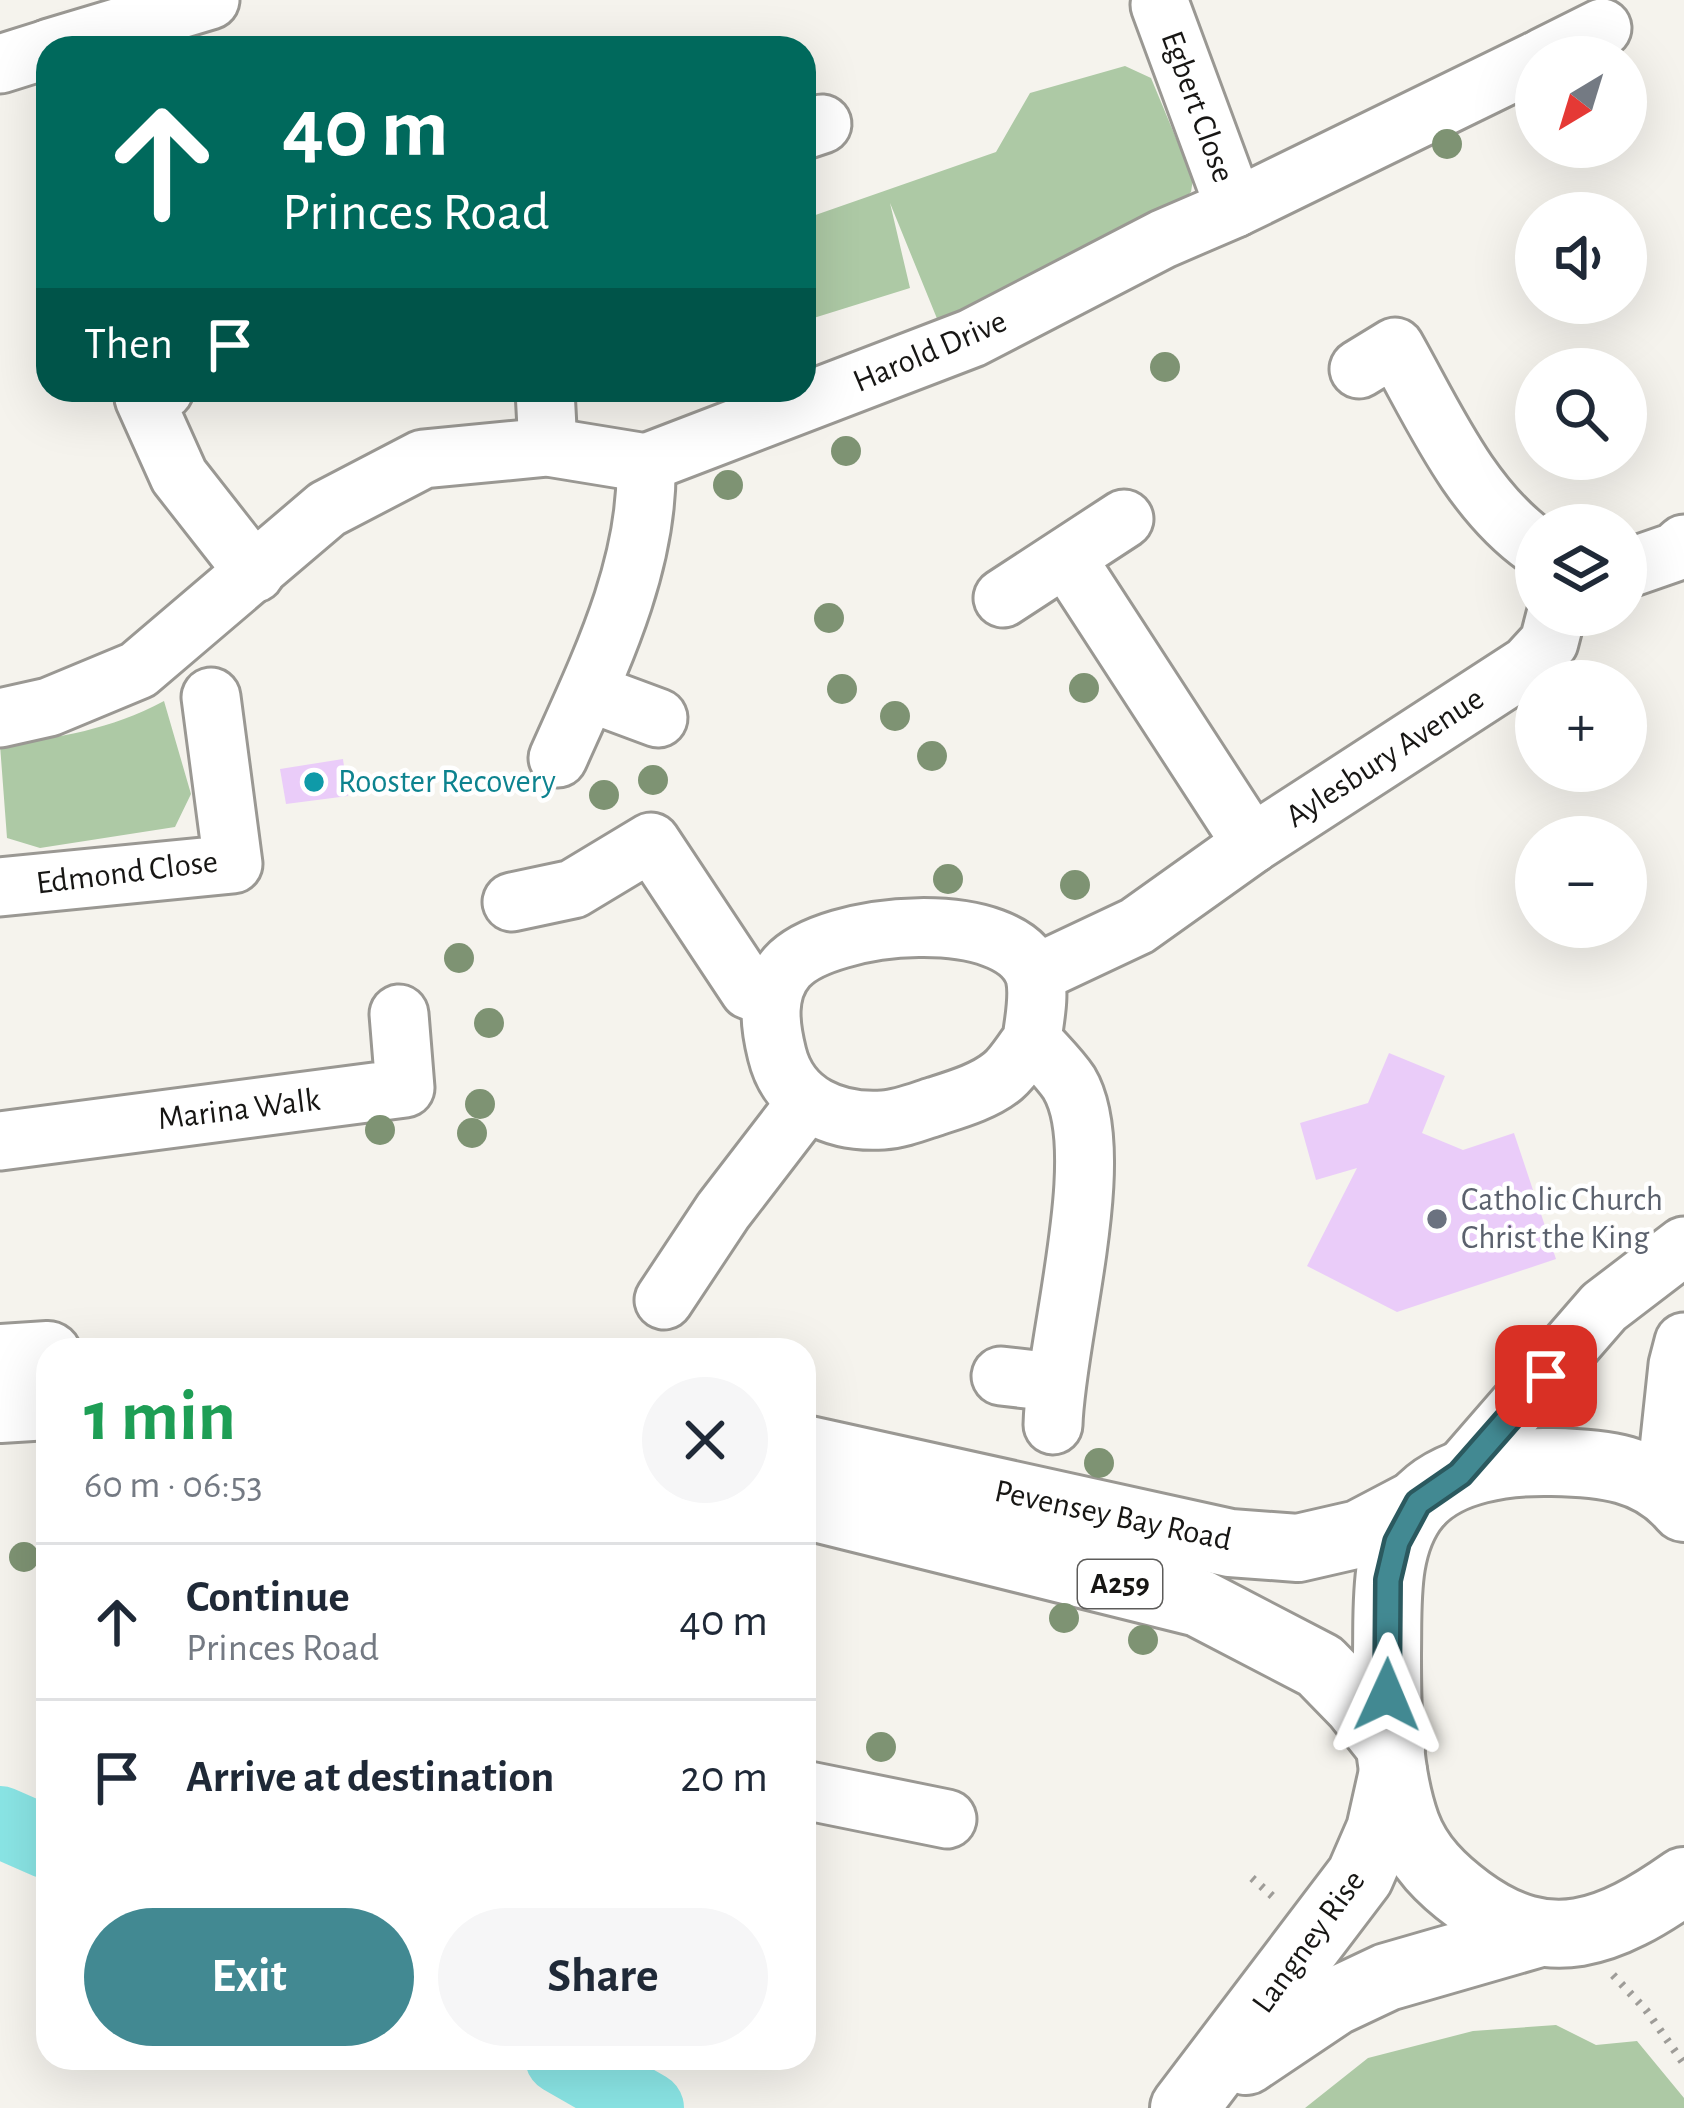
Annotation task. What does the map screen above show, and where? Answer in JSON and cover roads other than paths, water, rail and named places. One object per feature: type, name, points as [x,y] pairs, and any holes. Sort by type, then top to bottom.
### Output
[{"type":"main road","points":[[0,1358],[36,1355]]},
{"type":"main road","points":[[0,1409],[36,1407]]},
{"type":"main road","name":"Pevensey Bay Road","points":[[816,1452],[1230,1543],[1298,1548],[1359,1534],[1439,1488],[1530,1461],[1590,1462],[1641,1473],[1679,1501]]},
{"type":"main road","points":[[1439,1488],[1397,1542],[1388,1580],[1392,1760],[1407,1827],[1432,1870],[1491,1916],[1555,1935]]},
{"type":"main road","name":"Pevensey Bay Road","points":[[816,1508],[1199,1603],[1320,1666],[1357,1704],[1392,1760]]},
{"type":"main road","name":"Langney Rise","points":[[1188,2102],[1360,1876],[1380,1830],[1392,1760]]},
{"type":"main road","name":"Langney Rise","points":[[1188,2102],[1334,2002],[1387,1976],[1638,1913],[1684,1881]]},
{"type":"street","points":[[89,36],[210,0]]},
{"type":"street","name":"Egbert Close","points":[[1160,5],[1235,208]]},
{"type":"street","name":"Harold Drive","points":[[1586,36],[1602,28]]},
{"type":"street","points":[[0,64],[36,52]]},
{"type":"street","name":"Harold Drive","points":[[816,398],[972,338],[1163,238],[1235,208],[1515,71]]},
{"type":"street","points":[[1359,369],[1395,347],[1464,468],[1515,532]]},
{"type":"street","points":[[156,402],[179,476],[255,573]]},
{"type":"street","points":[[546,402],[548,447]]},
{"type":"street","name":"Harold Drive","points":[[646,463],[805,402]]},
{"type":"street","points":[[0,718],[49,707],[138,670],[327,509],[423,459],[548,447],[646,463],[647,502],[638,554],[588,692],[558,758]]},
{"type":"street","points":[[1003,598],[1124,518]]},
{"type":"street","points":[[1647,562],[1684,544]]},
{"type":"street","name":"Aylesbury Avenue","points":[[1067,559],[1252,844]]},
{"type":"street","name":"Aylesbury Avenue","points":[[1035,974],[1137,926],[1252,844],[1528,665],[1551,636]]},
{"type":"street","points":[[588,692],[658,718]]},
{"type":"street","name":"Edmond Close","points":[[0,887],[233,864],[212,697]]},
{"type":"street","points":[[512,902],[573,889],[652,842],[749,990],[772,999]]},
{"type":"street","points":[[921,928],[960,929],[1014,947],[1035,974],[1032,1040],[1003,1076],[962,1098],[886,1120],[841,1117],[806,1103],[779,1062],[770,1020],[772,999],[786,968],[817,946],[850,935],[921,928]]},
{"type":"street","name":"Marina Walk","points":[[0,1141],[405,1088],[399,1014]]},
{"type":"street","points":[[1032,1040],[1069,1084],[1083,1122],[1084,1173],[1077,1238],[1036,1394]]},
{"type":"street","points":[[664,1300],[723,1211],[806,1103]]},
{"type":"street","points":[[1439,1488],[1604,1307],[1684,1246]]},
{"type":"street","points":[[1679,1501],[1684,1342]]},
{"type":"street","points":[[816,1793],[947,1820]]},
{"type":"waterway","points":[[0,1822],[36,1838]]},
{"type":"waterway","points":[[582,2070],[648,2108]]},
{"type":"place","name":"Rooster Recovery","points":[[314,782]]},
{"type":"place","name":"Catholic Church Christ the King","points":[[1437,1219]]}]
